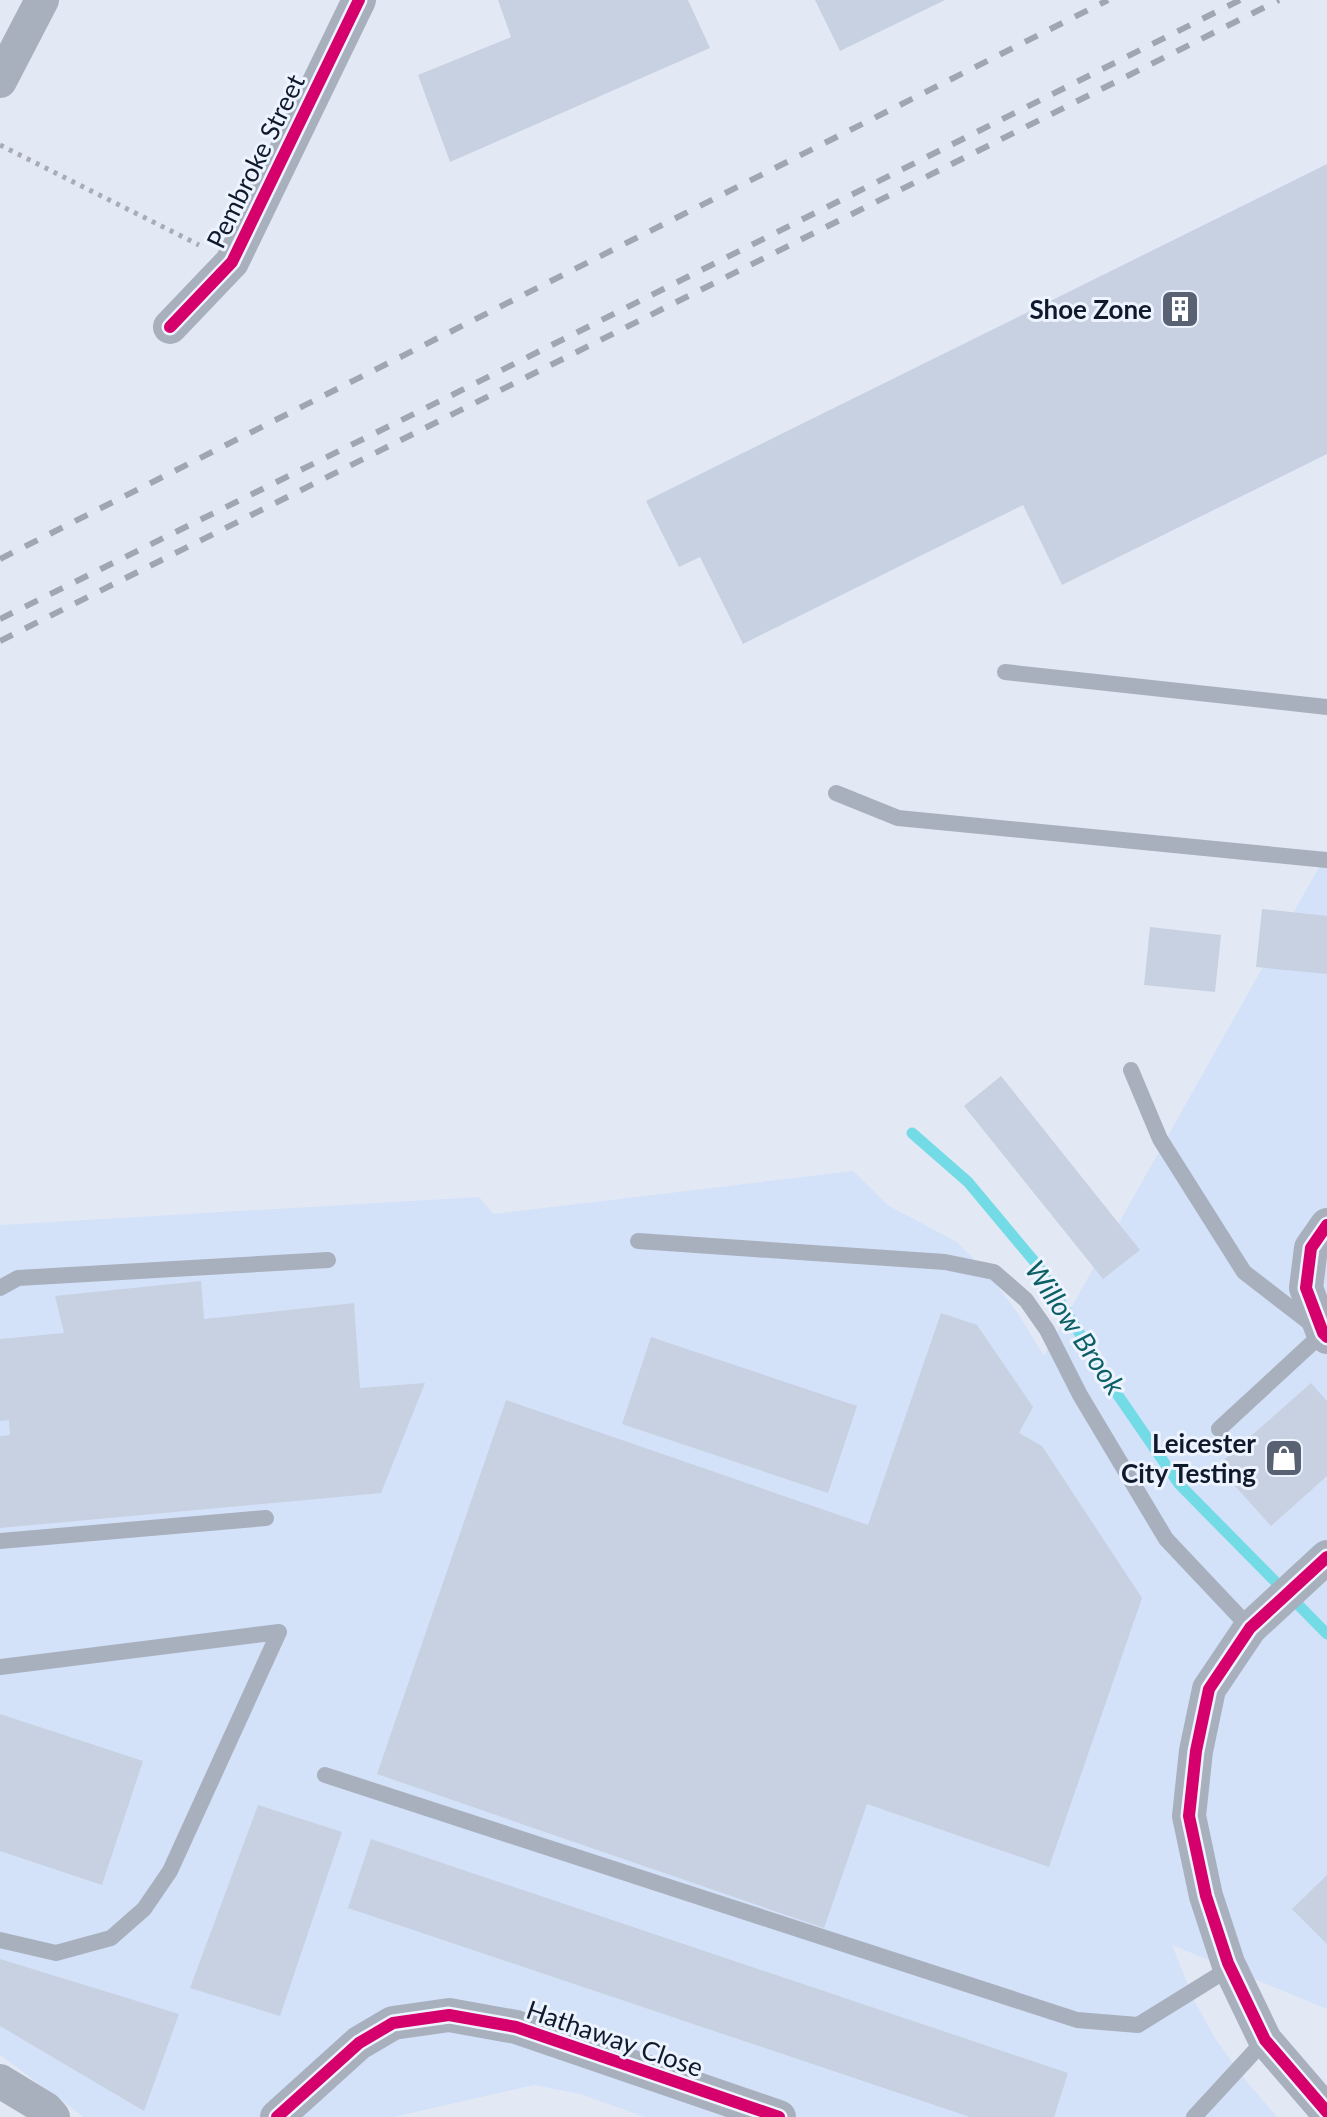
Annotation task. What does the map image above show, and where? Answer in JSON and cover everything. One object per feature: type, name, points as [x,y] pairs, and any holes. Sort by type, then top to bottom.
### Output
[{"type":"street","points":[[0,81],[42,0]]},
{"type":"street","name":"Pembroke Street","points":[[170,327],[232,262],[359,0]]},
{"type":"street","points":[[1325,1335],[1306,1288],[1311,1248],[1327,1225]]},
{"type":"street","points":[[1320,1564],[1250,1628],[1209,1689],[1196,1751],[1189,1816],[1206,1896],[1230,1968],[1265,2040],[1327,2112]]},
{"type":"street","name":"Hathaway Close","points":[[277,2117],[359,2043],[393,2023],[449,2015],[516,2027],[779,2117]]},
{"type":"street","points":[[0,2081],[46,2109],[53,2117]]},
{"type":"lane","points":[[1005,672],[1327,707]]},
{"type":"lane","points":[[836,793],[898,818],[1327,860]]},
{"type":"lane","points":[[1131,1070],[1160,1139],[1244,1272],[1325,1335],[1219,1429]]},
{"type":"lane","points":[[638,1241],[945,1262],[994,1272],[1026,1300],[1047,1330],[1080,1395],[1166,1539],[1250,1628]]},
{"type":"lane","points":[[0,1288],[18,1278],[328,1260]]},
{"type":"lane","points":[[0,1541],[266,1518]]},
{"type":"lane","points":[[0,1667],[279,1632],[170,1871],[144,1909],[111,1938],[56,1953],[0,1940]]},
{"type":"lane","points":[[325,1775],[1077,2020],[1138,2025],[1230,1968]]},
{"type":"lane","points":[[1194,2117],[1265,2040]]},
{"type":"path","points":[[0,145],[232,262]]},
{"type":"shaded area","points":[[1327,853],[1327,2009],[1172,1945],[1195,2002],[1215,2038],[1277,2117],[645,2117],[580,2094],[534,2085],[393,2117],[84,2117],[0,2055],[0,1225],[479,1197],[493,1214],[853,1171],[889,1206],[957,1242],[991,1277],[1044,1356]]},
{"type":"building","points":[[498,0],[688,0],[710,48],[450,162],[418,75],[511,37]]},
{"type":"building","points":[[815,0],[945,0],[840,51]]},
{"type":"building","name":"Shoe Zone","points":[[1327,164],[1327,454],[1062,585],[1023,505],[743,644],[700,557],[679,567],[646,501]]},
{"type":"building","points":[[1262,909],[1327,916],[1327,974],[1256,967]]},
{"type":"building","points":[[1150,927],[1221,935],[1215,992],[1144,985]]},
{"type":"building","points":[[1001,1076],[1140,1250],[1103,1279],[964,1106]]},
{"type":"building","points":[[201,1281],[204,1319],[354,1303],[360,1388],[425,1383],[381,1493],[0,1528],[0,1436],[10,1435],[9,1420],[0,1421],[0,1339],[64,1333],[55,1296]]},
{"type":"building","points":[[941,1313],[977,1325],[1033,1407],[1019,1433],[1042,1446],[1142,1598],[1049,1867],[867,1804],[824,1928],[377,1774],[506,1400],[868,1525]]},
{"type":"building","points":[[651,1337],[857,1406],[828,1493],[622,1424]]},
{"type":"building","points":[[1311,1383],[1327,1401],[1327,1476],[1271,1526],[1217,1466]]},
{"type":"building","points":[[0,1714],[143,1761],[102,1885],[0,1851]]},
{"type":"building","points":[[258,1805],[342,1832],[280,2016],[190,1988]]},
{"type":"building","points":[[371,1839],[1068,2073],[1054,2117],[970,2117],[348,1908]]},
{"type":"building","points":[[1327,1875],[1327,1944],[1292,1909]]},
{"type":"building","points":[[0,1959],[179,2014],[144,2111],[0,2026]]},
{"type":"waterway","name":"Willow Brook","points":[[912,1133],[968,1182],[1039,1267],[1113,1388],[1179,1484],[1327,1634]]},
{"type":"railway","points":[[0,559],[1108,0]]},
{"type":"railway","points":[[0,619],[1240,0]]},
{"type":"railway","points":[[0,641],[1279,0]]},
{"type":"cycle path","points":[[170,327],[232,262],[359,0]]},
{"type":"cycle path","points":[[1327,1225],[1311,1248],[1306,1288],[1327,1337]]},
{"type":"cycle path","points":[[1327,1557],[1250,1628],[1209,1689],[1196,1751],[1189,1816],[1206,1896],[1228,1963],[1265,2040],[1327,2112]]},
{"type":"cycle path","points":[[277,2117],[359,2043],[393,2023],[449,2015],[516,2027],[779,2117]]},
{"type":"place","name":"Shoe Zone","points":[[1180,309]]},
{"type":"place","name":"Leicester City Testing","points":[[1284,1458]]}]
